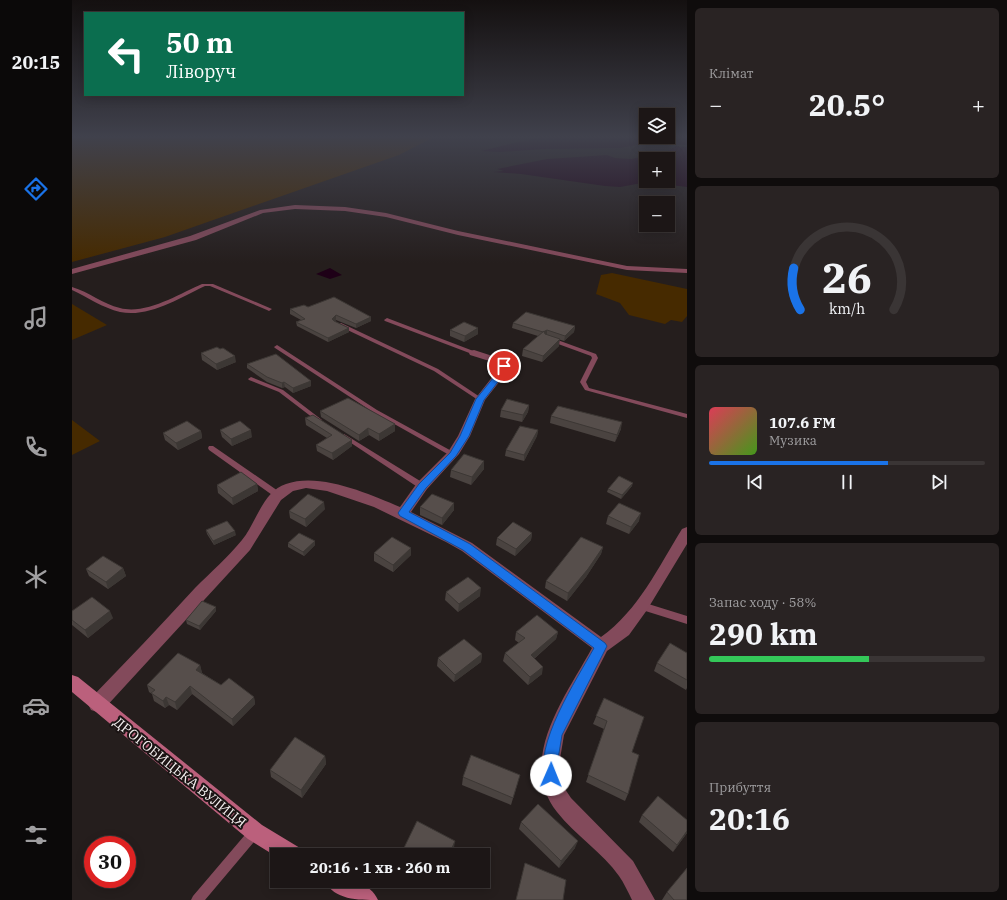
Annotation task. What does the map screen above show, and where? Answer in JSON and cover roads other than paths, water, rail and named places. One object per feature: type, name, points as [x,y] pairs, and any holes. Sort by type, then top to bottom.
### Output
[{"type":"street","points":[[72,272],[193,238],[262,211],[295,207],[345,209],[386,215],[458,233],[628,268],[687,271]]},
{"type":"street","points":[[403,513],[422,486],[453,454],[464,436],[480,399],[502,372],[504,363],[499,360],[474,353]]},
{"type":"street","points":[[97,704],[250,540],[278,495],[295,486],[318,486],[348,493],[403,513],[466,547],[601,646]]},
{"type":"street","points":[[644,900],[626,868],[564,805],[552,786],[550,765],[555,734],[601,646],[623,630],[642,606],[687,532]]},
{"type":"street","name":"ДРОГОБИЦЬКА ВУЛИЦЯ","points":[[72,682],[255,832],[281,848]]},
{"type":"street","points":[[347,888],[367,900]]},
{"type":"lane","points":[[72,288],[119,310],[134,311],[148,308],[210,285],[269,309]]},
{"type":"lane","points":[[387,320],[474,353]]},
{"type":"lane","points":[[337,323],[436,370],[480,399]]},
{"type":"lane","points":[[546,338],[594,355],[595,358],[583,382],[587,389],[687,416]]},
{"type":"lane","points":[[277,347],[375,411],[453,454]]},
{"type":"lane","points":[[251,379],[282,391],[327,425]]},
{"type":"lane","points":[[340,433],[422,486]]},
{"type":"lane","points":[[212,448],[278,495]]},
{"type":"lane","points":[[642,606],[687,620]]},
{"type":"lane","points":[[197,900],[255,832]]}]
